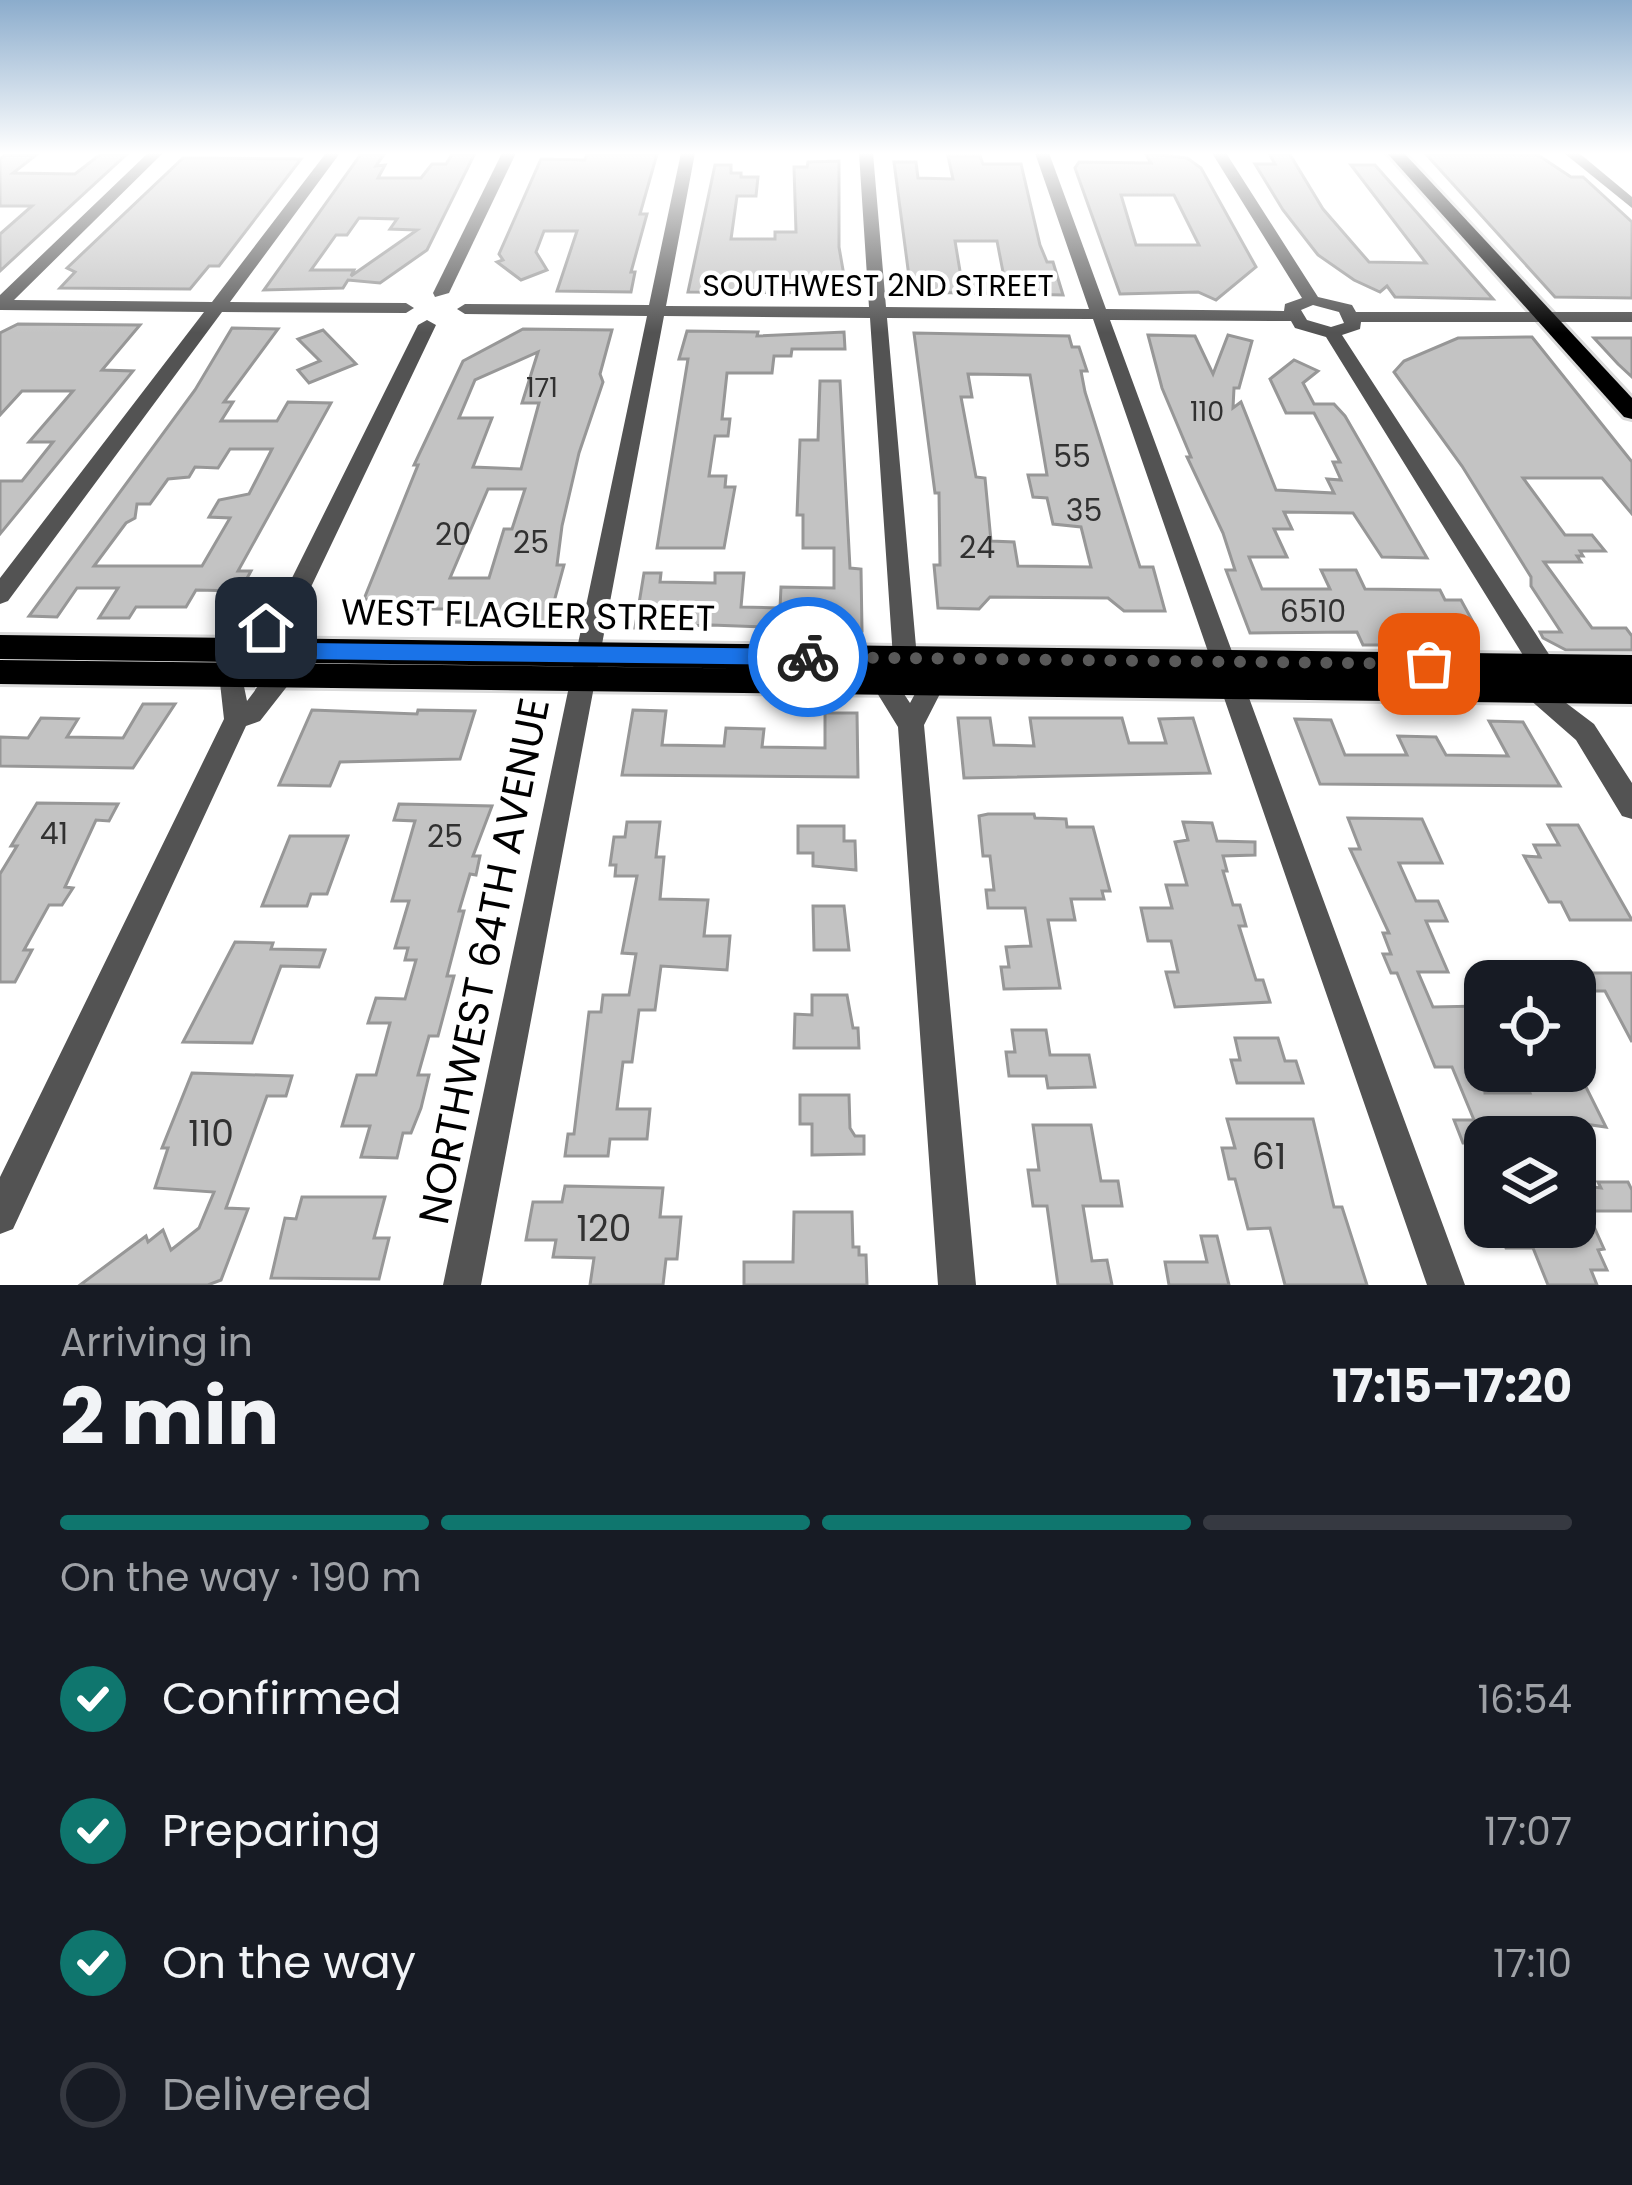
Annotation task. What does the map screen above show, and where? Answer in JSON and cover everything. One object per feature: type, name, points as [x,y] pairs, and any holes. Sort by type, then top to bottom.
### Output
[{"type":"main road","points":[[1450,213],[1632,412]]},
{"type":"main road","name":"WEST FLAGLER STREET","points":[[0,647],[239,662],[586,667],[933,684],[1227,675],[1540,678],[1632,667]]},
{"type":"main road","name":"WEST FLAGLER STREET","points":[[586,667],[905,658],[1227,675]]},
{"type":"main road","name":"WEST FLAGLER STREET","points":[[0,672],[239,662]]},
{"type":"main road","name":"WEST FLAGLER STREET","points":[[1540,678],[1582,691],[1632,691]]},
{"type":"street","points":[[0,304],[94,213]]},
{"type":"street","points":[[0,595],[288,213]]},
{"type":"street","points":[[441,293],[480,213]]},
{"type":"street","name":"NORTHWEST 64TH AVENUE","points":[[462,1285],[676,213]]},
{"type":"street","points":[[871,213],[905,658]]},
{"type":"street","points":[[1063,213],[1445,1285]]},
{"type":"street","points":[[1257,213],[1312,300]]},
{"type":"street","points":[[0,304],[406,308],[416,299],[441,293],[461,297],[465,309],[454,319],[427,326],[406,318],[406,308]]},
{"type":"street","points":[[1353,317],[1351,328],[1332,333],[1308,328],[1292,316],[1294,304],[1312,300],[1340,306],[1353,317],[1632,317]]},
{"type":"street","name":"SOUTHWEST 2ND STREET","points":[[465,309],[1292,316]]},
{"type":"street","points":[[0,1216],[237,719],[239,662],[290,608],[427,326]]},
{"type":"street","points":[[1332,333],[1540,678],[1585,732],[1632,807]]},
{"type":"street","points":[[237,719],[251,715],[291,663],[290,608]]},
{"type":"street","points":[[883,683],[911,725],[957,1285]]},
{"type":"street","points":[[911,725],[933,684]]},
{"type":"street","points":[[1582,691],[1590,727],[1585,732]]},
{"type":"building","points":[[24,213],[63,213],[0,271],[0,234]]},
{"type":"building","points":[[125,213],[260,213],[219,266],[209,266],[190,289],[60,288],[75,272],[67,268]]},
{"type":"building","points":[[319,213],[445,213],[427,250],[380,283],[348,280],[343,288],[264,290]],"holes":[[[359,218],[397,219],[390,229],[417,230],[351,276],[354,270],[311,270],[336,235],[347,235]]]},
{"type":"building","points":[[517,213],[647,214],[631,272],[635,272],[631,292],[557,291],[577,231],[544,231],[536,252],[547,270],[521,280],[497,262],[503,260],[499,254]]},
{"type":"building","points":[[705,213],[735,213],[731,239],[775,239],[775,232],[796,232],[795,213],[839,213],[847,293],[688,292]]},
{"type":"building","points":[[901,213],[1032,213],[1040,245],[1047,262],[1053,262],[1063,295],[911,292]],"holes":[[[955,241],[997,241],[1004,277],[961,277]]]},
{"type":"building","points":[[1091,213],[1126,213],[1136,245],[1199,245],[1183,213],[1226,213],[1256,267],[1216,300],[1198,292],[1120,294]]},
{"type":"building","points":[[1285,213],[1326,213],[1369,262],[1426,263],[1388,213],[1417,213],[1493,299],[1395,297],[1387,286],[1380,292],[1318,255]]},
{"type":"building","points":[[1479,213],[1622,213],[1632,222],[1632,298],[1555,297]]},
{"type":"building","points":[[18,324],[140,325],[102,370],[133,371],[0,534],[0,481],[22,481],[53,442],[29,442],[73,391],[22,391],[0,415],[0,333]]},
{"type":"building","points":[[232,328],[278,329],[224,402],[233,402],[221,421],[277,421],[288,402],[331,403],[238,571],[251,571],[240,591],[196,590],[186,607],[136,607],[129,618],[99,618],[118,588],[77,588],[57,617],[29,616],[195,390]],"holes":[[[230,449],[272,449],[249,494],[219,500],[209,517],[230,518],[202,566],[94,566],[135,518],[137,504],[150,504],[168,479],[189,477],[195,467],[218,468]]]},
{"type":"building","points":[[523,329],[612,330],[600,374],[603,382],[579,453],[562,526],[557,565],[564,565],[548,624],[449,622],[454,609],[407,609],[410,600],[364,599],[418,465],[414,465],[463,361]],"holes":[[[538,352],[522,403],[539,403],[521,469],[473,467],[492,418],[459,418],[475,380]],[[488,489],[525,489],[512,529],[504,529],[489,578],[450,578]]]},
{"type":"building","points":[[323,330],[356,364],[309,383],[298,370],[320,361],[298,339]]},
{"type":"building","points":[[687,331],[758,332],[757,336],[844,332],[845,349],[792,349],[791,356],[774,356],[772,373],[727,373],[722,419],[730,419],[728,436],[715,436],[709,476],[726,476],[725,487],[735,487],[724,548],[657,548],[688,359],[679,359]]},
{"type":"building","points":[[914,333],[1069,336],[1072,347],[1079,347],[1087,371],[1081,371],[1085,392],[1140,567],[1153,567],[1165,611],[1124,611],[1108,598],[990,597],[979,609],[938,608],[934,565],[940,565],[939,493],[935,493]],"holes":[[[968,374],[1030,375],[1047,475],[1028,475],[1033,497],[1047,498],[1053,524],[1081,527],[1091,567],[1018,566],[1014,542],[991,541],[985,478],[976,477],[961,397],[972,397]]]},
{"type":"building","points":[[1148,335],[1195,336],[1213,374],[1228,335],[1252,341],[1239,388],[1234,388],[1233,408],[1241,402],[1276,490],[1334,493],[1327,479],[1341,480],[1333,462],[1340,462],[1314,413],[1286,413],[1270,379],[1294,360],[1318,371],[1303,383],[1314,404],[1334,404],[1345,416],[1427,558],[1382,557],[1353,513],[1284,512],[1292,529],[1274,529],[1287,557],[1249,557],[1262,589],[1330,589],[1321,570],[1356,570],[1365,589],[1440,590],[1445,600],[1461,600],[1473,622],[1451,622],[1455,630],[1385,629],[1394,645],[1363,645],[1357,632],[1250,633],[1226,570],[1235,570],[1223,533],[1187,457],[1191,457],[1162,388]]},
{"type":"building","points":[[1532,337],[1632,462],[1632,514],[1602,478],[1523,478],[1565,535],[1592,535],[1605,551],[1580,551],[1581,562],[1544,562],[1592,628],[1626,628],[1632,636],[1632,650],[1566,650],[1543,638],[1540,632],[1561,632],[1531,586],[1531,577],[1462,466],[1394,372],[1404,361],[1458,338]]},
{"type":"building","points":[[1594,338],[1632,338],[1632,377],[1618,364]]},
{"type":"building","points":[[820,381],[840,381],[850,568],[861,569],[862,631],[711,625],[635,628],[644,573],[661,573],[660,582],[715,583],[715,573],[744,573],[741,607],[780,608],[781,587],[834,588],[834,548],[803,548],[803,515],[797,515],[800,440],[818,440]]},
{"type":"building","points":[[143,704],[175,704],[133,768],[0,766],[0,737],[28,738],[41,718],[78,719],[67,737],[123,738]]},
{"type":"building","points":[[312,710],[475,711],[460,759],[340,762],[330,786],[279,785]]},
{"type":"building","points":[[633,710],[666,711],[662,745],[724,746],[726,728],[764,729],[762,747],[825,748],[825,713],[857,713],[858,777],[622,775]]},
{"type":"building","points":[[958,718],[990,718],[994,745],[1034,746],[1030,718],[1122,718],[1129,743],[1166,743],[1159,719],[1193,718],[1210,773],[964,778]]},
{"type":"building","points":[[1295,719],[1331,720],[1345,755],[1407,755],[1398,736],[1436,737],[1446,755],[1508,756],[1489,721],[1523,722],[1560,786],[1320,784]]},
{"type":"building","points":[[37,803],[118,804],[109,821],[96,820],[65,887],[73,888],[62,905],[49,905],[24,950],[32,950],[15,982],[0,982],[0,874]]},
{"type":"building","points":[[399,804],[492,806],[473,856],[480,856],[476,875],[470,874],[459,911],[464,911],[447,976],[454,976],[438,1036],[429,1036],[418,1075],[429,1075],[421,1108],[411,1133],[403,1133],[397,1158],[361,1157],[370,1126],[342,1126],[357,1075],[376,1075],[390,1023],[368,1023],[376,998],[405,999],[416,960],[405,960],[408,948],[395,948],[409,901],[392,901],[415,821],[394,820]]},
{"type":"building","points":[[1034,814],[1035,818],[1066,819],[1067,827],[1093,827],[1110,891],[1102,891],[1104,899],[1071,899],[1075,920],[1048,920],[1060,988],[1004,989],[1001,967],[1009,967],[1006,947],[1031,946],[1025,908],[988,908],[986,890],[994,890],[990,856],[983,856],[979,816]]},
{"type":"building","points":[[1348,818],[1422,819],[1442,863],[1399,863],[1416,901],[1438,901],[1447,921],[1426,921],[1448,972],[1418,972],[1433,1007],[1464,1006],[1464,1092],[1588,1092],[1606,1127],[1596,1126],[1596,1116],[1472,1116],[1452,1067],[1435,1067],[1397,973],[1391,973],[1383,954],[1391,954],[1383,933],[1389,933],[1350,849],[1360,849]]},
{"type":"building","points":[[627,822],[660,822],[656,857],[664,857],[660,899],[708,900],[704,936],[730,936],[727,970],[661,966],[655,1010],[639,1010],[632,1062],[623,1062],[617,1109],[650,1109],[647,1139],[610,1139],[608,1156],[565,1156],[568,1134],[574,1134],[589,1012],[601,1012],[603,995],[629,995],[636,954],[622,953],[637,876],[615,876],[616,865],[610,865],[614,837],[625,837]]},
{"type":"building","points":[[1183,822],[1212,823],[1217,841],[1255,842],[1255,855],[1223,856],[1227,871],[1223,871],[1233,905],[1240,905],[1246,926],[1239,926],[1256,980],[1263,980],[1270,1002],[1175,1007],[1166,972],[1178,972],[1171,941],[1148,941],[1141,908],[1172,908],[1166,885],[1187,885],[1175,842],[1188,840]]},
{"type":"building","points":[[1548,825],[1578,825],[1632,920],[1570,920],[1561,902],[1549,902],[1524,856],[1540,857],[1534,845],[1559,845]]},
{"type":"building","points":[[798,826],[844,826],[844,841],[855,841],[856,870],[813,866],[813,853],[798,853]]},
{"type":"building","points":[[290,836],[348,836],[327,894],[311,894],[307,906],[262,906]]},
{"type":"building","points":[[813,906],[844,906],[849,950],[814,950]]},
{"type":"building","points":[[235,942],[273,943],[271,949],[325,950],[319,967],[281,966],[252,1043],[183,1042]]},
{"type":"building","points":[[1596,973],[1632,973],[1632,1042],[1605,991],[1596,991]]},
{"type":"building","points":[[812,995],[847,995],[859,1048],[794,1048],[795,1014],[812,1015]]},
{"type":"building","points":[[1012,1030],[1046,1030],[1050,1055],[1089,1055],[1095,1087],[1048,1088],[1046,1076],[1009,1076],[1006,1052],[1015,1052]]},
{"type":"building","points":[[1235,1038],[1278,1038],[1285,1061],[1296,1061],[1303,1083],[1237,1083],[1231,1060],[1240,1060]]},
{"type":"building","points":[[192,1073],[292,1076],[286,1096],[267,1096],[226,1208],[248,1209],[221,1280],[208,1285],[80,1285],[146,1236],[148,1242],[163,1230],[171,1250],[199,1228],[214,1192],[155,1188],[168,1148],[162,1148]]},
{"type":"building","points":[[800,1095],[849,1095],[850,1128],[855,1136],[864,1136],[864,1154],[812,1155],[812,1124],[800,1124]]},
{"type":"building","points":[[1227,1119],[1313,1119],[1334,1207],[1342,1207],[1367,1285],[1285,1285],[1270,1228],[1248,1229],[1235,1179],[1229,1179],[1222,1148],[1235,1148]]},
{"type":"building","points":[[1454,1120],[1464,1120],[1464,1143],[1463,1143]]},
{"type":"building","points":[[1033,1125],[1091,1125],[1101,1181],[1118,1181],[1122,1206],[1083,1206],[1092,1261],[1107,1260],[1112,1285],[1058,1285],[1047,1206],[1033,1206],[1028,1170],[1039,1170]]},
{"type":"building","points":[[1598,1182],[1628,1182],[1632,1211],[1596,1211],[1596,1187],[1601,1188]]},
{"type":"building","points":[[565,1186],[663,1188],[660,1217],[681,1217],[677,1259],[666,1259],[663,1285],[590,1285],[594,1258],[553,1257],[556,1240],[526,1240],[533,1202],[562,1202]]},
{"type":"building","points":[[302,1197],[385,1197],[374,1238],[389,1238],[379,1279],[271,1278],[285,1218],[296,1219]]},
{"type":"building","points":[[794,1212],[852,1212],[853,1247],[859,1247],[859,1255],[866,1255],[867,1285],[744,1285],[744,1262],[793,1262]]},
{"type":"building","points":[[1596,1231],[1607,1270],[1591,1270],[1597,1285],[1548,1285],[1533,1248],[1596,1248]]},
{"type":"building","points":[[1201,1236],[1217,1236],[1229,1285],[1169,1285],[1165,1262],[1207,1262]]},
{"type":"way so far","points":[[808,657],[1429,664]]},
{"type":"route","points":[[266,628],[290,608],[298,651],[808,657]]}]
